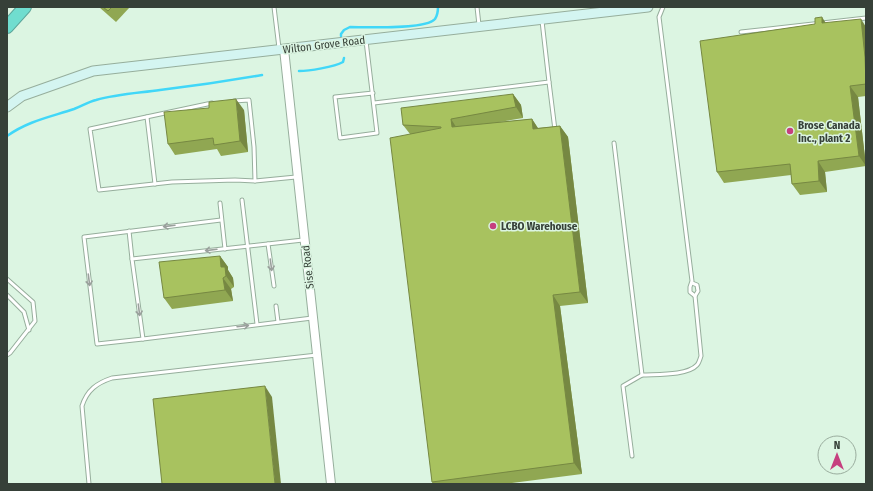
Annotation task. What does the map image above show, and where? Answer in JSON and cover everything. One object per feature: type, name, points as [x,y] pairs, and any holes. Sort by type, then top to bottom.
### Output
[{"type":"highway","points":[[7,27],[25,7]]},
{"type":"main road","name":"Wilton Grove Road","points":[[7,107],[22,96],[93,71],[648,7]]},
{"type":"street","name":"Sise Road","points":[[282,49],[314,318],[331,484]]},
{"type":"lane","points":[[274,7],[282,49]]},
{"type":"lane","points":[[476,7],[480,27]]},
{"type":"lane","points":[[663,7],[659,17],[692,283],[690,292],[695,296]]},
{"type":"lane","points":[[741,32],[866,18]]},
{"type":"lane","points":[[542,20],[555,134]]},
{"type":"lane","points":[[366,40],[377,133],[340,138],[335,97],[372,93]]},
{"type":"lane","points":[[374,103],[549,82]]},
{"type":"lane","points":[[227,101],[249,100],[254,147],[255,181]]},
{"type":"lane","points":[[219,101],[90,129],[99,190],[172,182],[235,180],[255,181],[298,177]]},
{"type":"lane","points":[[147,117],[155,184]]},
{"type":"lane","points":[[614,143],[642,375]]},
{"type":"lane","points":[[242,200],[257,324]]},
{"type":"lane","points":[[220,203],[225,249]]},
{"type":"lane","points":[[222,220],[84,236],[97,344],[314,318]]},
{"type":"lane","points":[[129,231],[143,339]]},
{"type":"lane","points":[[132,259],[305,240]]},
{"type":"lane","points":[[268,244],[274,286]]},
{"type":"lane","points":[[7,279],[33,302],[35,321],[7,355]]},
{"type":"lane","points":[[632,456],[623,386],[642,375],[690,370],[697,364],[701,356],[695,296],[698,291],[697,285],[692,283]]},
{"type":"lane","points":[[7,295],[24,312],[29,330]]},
{"type":"lane","points":[[276,306],[278,322]]},
{"type":"lane","points":[[89,484],[82,406],[84,398],[102,381],[112,378],[317,355]]},
{"type":"building","points":[[103,7],[112,7],[108,11]]},
{"type":"building","name":"Brose Canada Inc., plant 2","points":[[822,17],[822,23],[861,19],[866,84],[850,86],[859,156],[818,161],[819,181],[792,184],[790,164],[717,172],[700,41],[815,24],[815,18]]},
{"type":"building","name":"LCBO Warehouse","points":[[513,94],[516,107],[451,119],[452,127],[532,119],[533,129],[560,126],[580,292],[553,295],[574,463],[432,482],[390,138],[441,128],[403,125],[401,108]]},
{"type":"building","points":[[236,99],[240,141],[214,145],[213,138],[168,144],[164,112],[209,108],[209,102]]},
{"type":"building","points":[[220,256],[221,267],[225,267],[226,276],[223,278],[225,290],[164,298],[159,262]]},
{"type":"building","points":[[265,386],[275,484],[162,484],[153,399]]},
{"type":"waterway","points":[[341,36],[344,30],[350,27],[395,27],[429,23],[436,18],[438,7]]},
{"type":"waterway","points":[[299,71],[334,66],[343,62],[344,58]]},
{"type":"waterway","points":[[7,136],[31,123],[104,98],[262,75]]},
{"type":"place","name":"Brose Canada Inc., plant 2","points":[[790,131]]},
{"type":"place","name":"LCBO Warehouse","points":[[493,226]]}]
